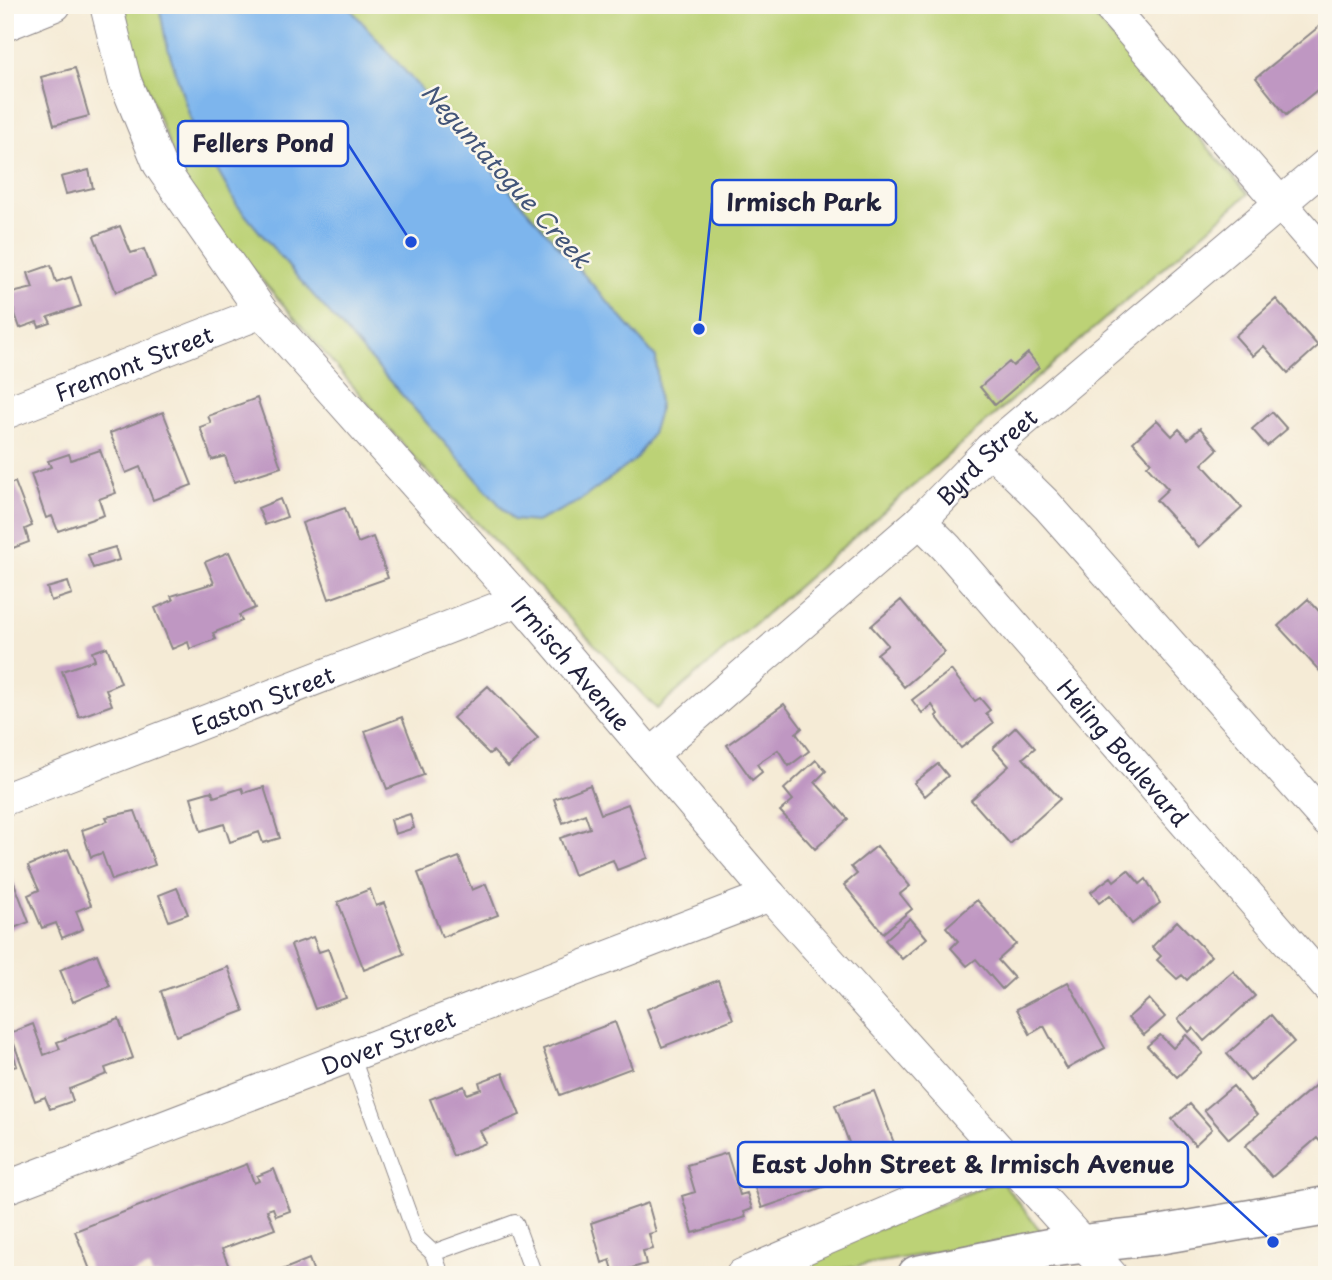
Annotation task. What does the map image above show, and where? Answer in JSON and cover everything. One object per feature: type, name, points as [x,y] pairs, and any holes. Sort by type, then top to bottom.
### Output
[{"type":"street","points":[[5,25],[55,5]]},
{"type":"street","name":"Irmisch Avenue","points":[[106,5],[125,81],[159,164],[262,312],[519,600],[770,895],[1111,1275]]},
{"type":"street","points":[[1108,5],[1327,257]]},
{"type":"street","name":"Byrd Street","points":[[652,754],[920,521],[990,449],[1327,164]]},
{"type":"street","name":"Fremont Street","points":[[5,413],[262,312]]},
{"type":"street","points":[[990,449],[1046,505],[1327,821]]},
{"type":"street","name":"Heling Boulevard","points":[[920,521],[946,547],[1327,986]]},
{"type":"street","name":"Easton Street","points":[[5,799],[519,600]]},
{"type":"street","name":"Dover Street","points":[[5,1188],[770,895]]},
{"type":"street","points":[[742,1275],[975,1175],[1002,1154]]},
{"type":"street","points":[[917,1275],[1048,1248],[1084,1245],[1327,1206]]},
{"type":"lane","points":[[351,1055],[417,1238],[433,1253],[441,1275]]},
{"type":"lane","points":[[433,1253],[515,1223],[534,1275]]},
{"type":"green space","points":[[125,5],[1085,5],[1248,194],[657,709],[418,462],[189,195],[128,39]]},
{"type":"green space","points":[[1001,1180],[1043,1234],[805,1275],[774,1275],[783,1266]]},
{"type":"water","points":[[159,5],[347,5],[656,357],[659,411],[652,434],[635,460],[578,502],[536,522],[513,520],[298,278],[237,205],[194,130],[166,42]]},
{"type":"building","points":[[1327,20],[1327,82],[1286,115],[1256,78]]},
{"type":"building","points":[[75,68],[89,116],[54,125],[41,77]]},
{"type":"building","points":[[89,170],[93,188],[66,194],[61,177]]},
{"type":"building","points":[[120,226],[131,253],[144,249],[155,277],[116,292],[94,236]]},
{"type":"building","points":[[51,265],[56,282],[71,277],[81,306],[48,317],[51,323],[39,327],[37,322],[20,328],[8,294],[33,288],[28,273]]},
{"type":"building","points":[[1276,299],[1318,346],[1288,373],[1264,346],[1253,356],[1235,336]]},
{"type":"building","points":[[1028,353],[1039,367],[995,405],[980,387],[1009,362],[1013,366]]},
{"type":"building","points":[[257,398],[281,467],[234,482],[225,456],[212,460],[200,427],[211,423],[208,416]]},
{"type":"building","points":[[163,412],[192,485],[153,500],[140,467],[126,473],[110,433]]},
{"type":"building","points":[[1272,412],[1287,429],[1267,446],[1252,429]]},
{"type":"building","points":[[1157,420],[1172,436],[1179,429],[1188,439],[1200,428],[1218,449],[1202,464],[1242,508],[1199,547],[1156,500],[1168,489],[1147,466],[1151,462],[1133,442]]},
{"type":"building","points":[[100,450],[116,493],[99,499],[104,515],[58,531],[52,516],[46,518],[31,474],[51,467],[48,461],[69,454],[71,460]]},
{"type":"building","points":[[15,482],[32,526],[25,529],[29,542],[5,551],[5,486]]},
{"type":"building","points":[[280,499],[287,517],[265,525],[258,508]]},
{"type":"building","points":[[345,508],[358,543],[373,537],[388,578],[329,599],[302,523]]},
{"type":"building","points":[[115,547],[119,560],[93,568],[88,555]]},
{"type":"building","points":[[229,552],[255,608],[239,615],[242,621],[213,633],[216,639],[190,649],[188,642],[172,649],[155,608],[173,600],[171,596],[214,583],[205,562]]},
{"type":"building","points":[[68,582],[72,594],[51,601],[47,588]]},
{"type":"building","points":[[1308,599],[1327,620],[1327,679],[1278,626]]},
{"type":"building","points":[[901,600],[945,652],[904,687],[877,654],[888,645],[871,626]]},
{"type":"building","points":[[107,647],[121,683],[106,689],[112,705],[79,717],[62,671],[95,660],[92,652]]},
{"type":"building","points":[[951,670],[975,701],[980,698],[990,710],[986,713],[993,723],[961,748],[936,716],[938,714],[932,705],[922,713],[912,700]]},
{"type":"building","points":[[488,686],[538,738],[508,767],[493,751],[489,754],[453,718]]},
{"type":"building","points":[[784,704],[802,728],[796,733],[809,751],[789,766],[778,750],[757,764],[762,772],[752,780],[727,745]]},
{"type":"building","points":[[402,717],[424,775],[387,789],[365,731]]},
{"type":"building","points":[[1016,727],[1035,748],[1023,758],[1060,799],[1010,844],[971,800],[1009,766],[993,748]]},
{"type":"building","points":[[816,760],[826,771],[815,782],[848,819],[815,849],[780,811],[793,800],[784,789]]},
{"type":"building","points":[[938,764],[948,776],[925,796],[914,783]]},
{"type":"building","points":[[590,785],[601,814],[628,804],[648,858],[617,870],[613,860],[574,875],[560,838],[590,828],[585,814],[563,823],[554,799]]},
{"type":"building","points":[[264,787],[280,838],[263,843],[259,832],[230,842],[224,824],[201,831],[191,797],[212,791],[214,797],[242,788],[244,793]]},
{"type":"building","points":[[135,811],[155,865],[112,880],[102,853],[91,857],[82,830],[108,821],[106,817]]},
{"type":"building","points":[[410,814],[414,828],[395,834],[391,820]]},
{"type":"building","points":[[877,846],[910,886],[900,894],[912,909],[883,933],[844,885],[857,874],[851,867]]},
{"type":"building","points":[[68,849],[91,905],[76,911],[83,929],[62,938],[56,923],[42,928],[28,895],[39,890],[28,866]]},
{"type":"building","points":[[459,857],[472,890],[486,884],[498,915],[442,937],[418,873]]},
{"type":"building","points":[[1128,870],[1140,884],[1146,879],[1160,903],[1132,924],[1110,895],[1099,903],[1091,892],[1111,877],[1114,881]]},
{"type":"building","points":[[10,872],[29,922],[6,931],[8,936],[5,937],[5,874]]},
{"type":"building","points":[[177,888],[188,914],[169,921],[159,895]]},
{"type":"building","points":[[370,889],[376,906],[384,903],[404,954],[364,970],[338,902]]},
{"type":"building","points":[[977,900],[1016,944],[998,960],[1014,978],[1002,989],[976,959],[967,966],[951,948],[958,941],[946,927]]},
{"type":"building","points":[[910,918],[927,938],[902,959],[885,940]]},
{"type":"building","points":[[1177,921],[1211,956],[1187,980],[1182,975],[1177,979],[1157,960],[1161,956],[1152,947]]},
{"type":"building","points":[[313,937],[319,952],[328,949],[346,998],[315,1009],[291,945]]},
{"type":"building","points":[[97,954],[110,986],[73,1002],[60,970]]},
{"type":"building","points":[[228,967],[244,1011],[176,1036],[161,991]]},
{"type":"building","points":[[1233,971],[1255,996],[1204,1041],[1193,1028],[1189,1032],[1178,1019]]},
{"type":"building","points":[[718,980],[733,1019],[662,1047],[647,1009]]},
{"type":"building","points":[[1068,982],[1105,1048],[1067,1069],[1044,1026],[1030,1034],[1017,1009]]},
{"type":"building","points":[[1149,999],[1165,1017],[1144,1035],[1128,1018]]},
{"type":"building","points":[[1271,1015],[1294,1042],[1250,1081],[1227,1054]]},
{"type":"building","points":[[119,1019],[133,1058],[105,1068],[107,1074],[69,1089],[73,1101],[50,1109],[45,1097],[35,1101],[10,1033],[33,1024],[44,1055],[60,1049],[57,1042]]},
{"type":"building","points":[[615,1022],[632,1068],[560,1095],[543,1049]]},
{"type":"building","points":[[1160,1035],[1173,1048],[1186,1035],[1203,1053],[1177,1077],[1147,1046]]},
{"type":"building","points":[[8,1036],[17,1066],[5,1069],[5,1037]]},
{"type":"building","points":[[503,1073],[520,1115],[480,1131],[486,1143],[453,1156],[430,1099],[464,1086],[467,1094],[481,1089],[479,1082]]},
{"type":"building","points":[[1325,1077],[1327,1141],[1322,1144],[1317,1138],[1272,1177],[1245,1146]]},
{"type":"building","points":[[1233,1086],[1257,1115],[1229,1139],[1204,1110]]},
{"type":"building","points":[[874,1091],[899,1156],[860,1172],[835,1105]]},
{"type":"building","points":[[1190,1104],[1212,1129],[1195,1145],[1172,1119]]},
{"type":"building","points":[[820,1150],[832,1184],[762,1208],[750,1174]]},
{"type":"building","points":[[727,1153],[740,1195],[747,1193],[752,1209],[744,1212],[746,1217],[693,1233],[682,1196],[695,1192],[687,1165]]},
{"type":"building","points":[[247,1164],[254,1183],[259,1181],[257,1176],[274,1169],[290,1211],[276,1216],[273,1208],[267,1210],[275,1229],[222,1249],[232,1275],[152,1275],[149,1267],[130,1275],[92,1275],[75,1231]]},
{"type":"building","points":[[648,1203],[656,1232],[649,1234],[653,1249],[643,1251],[646,1264],[614,1273],[610,1260],[602,1263],[591,1223]]},
{"type":"building","points":[[309,1259],[315,1275],[285,1275],[282,1270]]},
{"type":"place","name":"Fellers Pond","points":[[411,242]]},
{"type":"place","name":"Irmisch Park","points":[[699,329]]},
{"type":"place","name":"East John Street & Irmisch Avenue","points":[[1273,1242]]},
{"type":"water label","name":"Neguntatogue Creek","points":[[507,175]]}]
